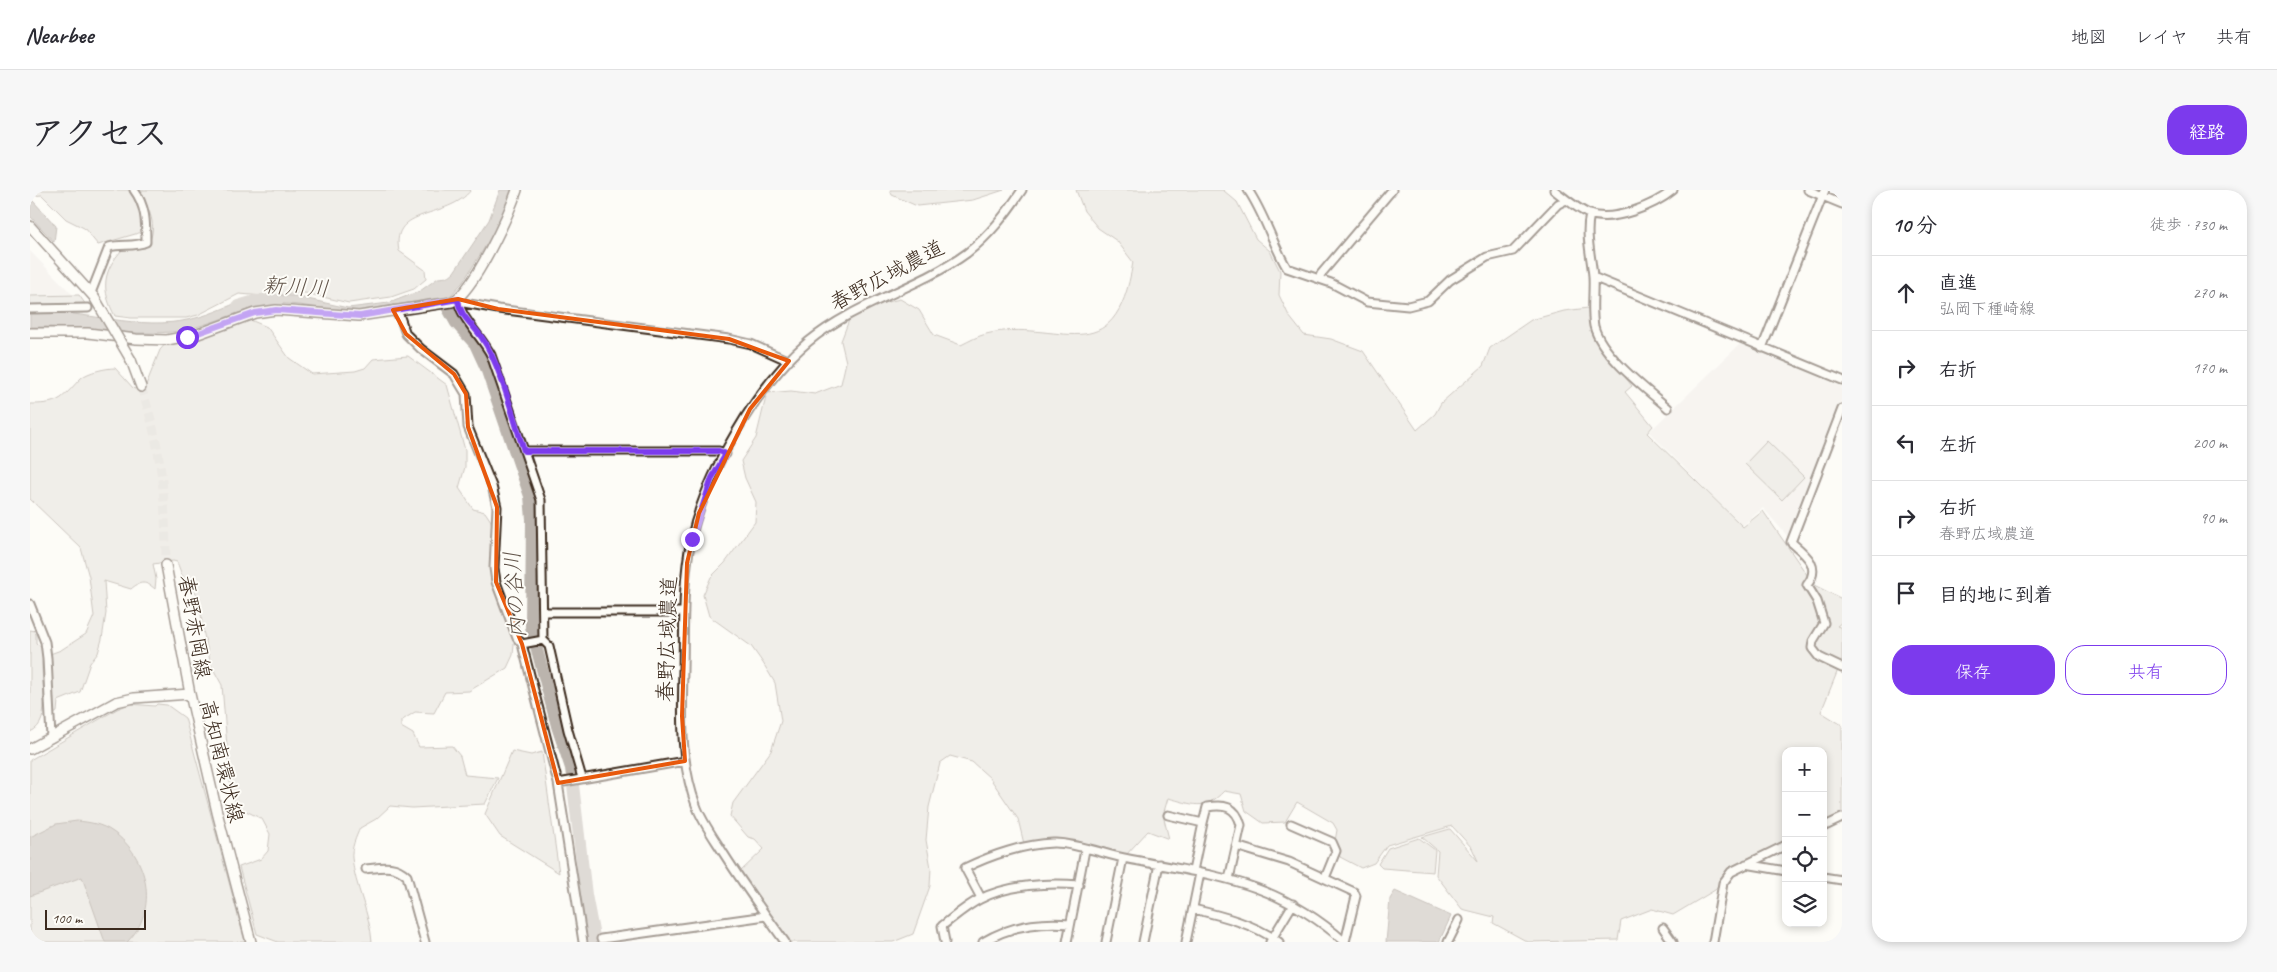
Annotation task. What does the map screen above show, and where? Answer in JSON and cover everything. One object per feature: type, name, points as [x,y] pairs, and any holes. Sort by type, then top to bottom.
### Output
[{"type":"main road","points":[[30,333],[88,333],[136,339],[167,340],[198,334],[255,313],[276,310],[360,316],[455,300],[471,283],[503,224],[517,190]]},
{"type":"main road","points":[[30,226],[93,295],[131,360],[141,387]]},
{"type":"main road","name":"春野赤岡線","points":[[166,565],[190,694]]},
{"type":"main road","name":"高知南環状線","points":[[30,749],[116,702],[134,698],[190,694],[216,812],[251,942]]},
{"type":"street","points":[[93,295],[110,247],[124,244],[138,246],[146,242],[146,220],[142,200],[134,190]]},
{"type":"street","name":"春野広域農道","points":[[785,942],[707,828],[696,807],[685,761],[682,716],[684,612],[687,563],[692,539],[712,478],[750,409],[789,361],[808,342],[856,309],[943,268],[966,253],[1002,219],[1022,190]]},
{"type":"street","points":[[1248,190],[1266,221],[1274,247],[1286,268],[1331,283],[1367,302],[1408,306],[1428,301],[1450,280],[1487,256],[1513,251],[1525,241],[1558,204],[1566,200]]},
{"type":"street","points":[[1319,279],[1321,274],[1392,190]]},
{"type":"street","points":[[1554,190],[1566,200],[1590,214],[1602,216],[1624,214],[1652,203],[1674,190]]},
{"type":"street","points":[[1808,190],[1824,193],[1842,204]]},
{"type":"street","points":[[1762,348],[1824,193]]},
{"type":"street","points":[[1590,214],[1587,225],[1593,277],[1594,326],[1601,341],[1627,373],[1668,408]]},
{"type":"street","points":[[1593,277],[1842,380]]},
{"type":"street","points":[[455,300],[498,309],[729,339],[751,344],[789,361]]},
{"type":"street","points":[[455,300],[459,310],[482,338],[491,354],[524,451],[542,512],[543,612],[541,640]]},
{"type":"street","points":[[30,309],[88,308]]},
{"type":"street","points":[[393,310],[400,317],[406,334],[421,349],[454,374],[466,394],[468,427],[492,486],[497,507],[494,568],[496,582],[517,638],[524,644],[560,782],[583,942]]},
{"type":"street","points":[[1842,409],[1791,542],[1808,556],[1814,566],[1812,579],[1807,585],[1817,601],[1824,623],[1813,641],[1812,648],[1819,657],[1842,668]]},
{"type":"street","points":[[524,451],[719,451],[726,454]]},
{"type":"street","points":[[30,604],[38,623],[48,658],[51,738]]},
{"type":"street","points":[[543,612],[684,612]]},
{"type":"street","points":[[30,625],[38,623]]},
{"type":"street","points":[[524,644],[541,640]]},
{"type":"street","points":[[541,640],[549,646],[581,778]]},
{"type":"street","points":[[560,782],[685,761]]},
{"type":"street","points":[[1186,942],[1193,909],[1203,823],[1207,807],[1219,805],[1232,808],[1239,816],[1241,825],[1229,879]]},
{"type":"street","points":[[1168,815],[1203,823]]},
{"type":"street","points":[[1827,825],[1842,818]]},
{"type":"street","points":[[1291,824],[1332,842],[1336,851],[1325,878]]},
{"type":"street","points":[[981,898],[966,868],[990,856],[1054,843],[1197,872],[1258,887],[1320,920],[1345,942],[1356,896],[1354,892],[1289,862],[1236,846]]},
{"type":"street","points":[[1713,942],[1723,883],[1731,872],[1782,847]]},
{"type":"street","points":[[1067,942],[1085,850]]},
{"type":"street","points":[[1106,942],[1123,858]]},
{"type":"street","points":[[1143,942],[1159,864]]},
{"type":"street","points":[[1746,864],[1782,870]]},
{"type":"street","points":[[366,869],[399,868],[407,876],[426,942]]},
{"type":"street","points":[[1827,878],[1842,880]]},
{"type":"street","points":[[945,942],[942,926],[981,898],[1035,885],[1057,883],[1079,885]]},
{"type":"street","points":[[1193,909],[1227,917],[1274,940],[1293,904]]},
{"type":"street","points":[[601,939],[766,916]]},
{"type":"street","points":[[1448,942],[1459,920]]},
{"type":"street","points":[[983,942],[1006,930],[1029,924],[1070,924]]},
{"type":"street","points":[[1663,928],[1673,942]]},
{"type":"highlighted area","points":[[458,299],[498,309],[729,339],[789,361],[750,409],[699,513],[687,563],[682,716],[685,761],[558,783],[522,644],[496,582],[497,507],[468,427],[466,394],[454,374],[406,334],[393,310]]},
{"type":"shaded area","points":[[30,190],[471,190],[449,206],[412,220],[403,227],[399,237],[399,251],[425,270],[426,279],[414,289],[391,297],[349,303],[305,293],[264,296],[239,294],[198,315],[186,318],[131,318],[115,316],[107,298],[106,281],[111,265],[123,249],[145,248],[149,242],[153,230],[144,199],[136,204],[141,214],[142,232],[98,245],[84,228],[66,219],[42,195],[30,196]]},
{"type":"shaded area","points":[[500,190],[513,190],[498,226],[463,282],[450,296],[347,313],[276,303],[262,307],[260,295],[294,296],[348,308],[389,303],[420,291],[438,278],[448,277],[454,272],[489,220]]},
{"type":"shaded area","points":[[890,190],[1004,190],[973,200],[917,206],[892,195]]},
{"type":"shaded area","points":[[1076,190],[1223,190],[1237,202],[1256,239],[1270,251],[1280,271],[1279,295],[1289,316],[1304,335],[1331,339],[1363,351],[1417,430],[1435,414],[1441,403],[1483,366],[1490,348],[1531,320],[1564,311],[1588,308],[1599,340],[1632,386],[1625,392],[1653,426],[1647,433],[1743,527],[1763,511],[1814,585],[1842,599],[1842,622],[1837,626],[1842,628],[1842,660],[1821,712],[1842,725],[1842,814],[1827,821],[1827,747],[1782,747],[1782,842],[1728,868],[1715,890],[1673,915],[1652,909],[1621,921],[1618,940],[1528,942],[1493,923],[1494,917],[1462,909],[1436,875],[1438,851],[1422,837],[1450,829],[1478,861],[1472,848],[1452,826],[1387,845],[1374,863],[1361,868],[1340,857],[1335,841],[1337,830],[1333,823],[1297,802],[1285,822],[1263,823],[1246,811],[1241,794],[1224,791],[1210,802],[1198,805],[1168,798],[1163,815],[1169,839],[1148,831],[1125,856],[1054,839],[1024,844],[1018,819],[990,778],[972,762],[950,756],[940,763],[929,807],[926,840],[931,868],[930,886],[913,934],[893,942],[787,942],[782,932],[763,910],[740,872],[764,849],[755,839],[748,837],[730,816],[733,803],[771,751],[781,721],[775,683],[751,646],[709,616],[703,595],[711,577],[725,563],[755,522],[756,502],[745,478],[741,461],[756,438],[767,393],[791,391],[815,394],[841,384],[846,362],[841,341],[849,320],[867,307],[900,299],[919,310],[934,335],[961,345],[986,334],[1012,330],[1059,334],[1079,334],[1097,331],[1112,319],[1124,297],[1133,262],[1117,241],[1098,228],[1084,211]]},
{"type":"shaded area","points":[[33,201],[56,226],[54,242],[30,216],[30,203]]},
{"type":"shaded area","points":[[30,251],[73,295],[30,296]]},
{"type":"shaded area","points":[[79,295],[86,305],[30,306],[30,296]]},
{"type":"shaded area","points":[[253,296],[256,307],[203,325],[171,332],[136,333],[30,327],[30,312],[50,312],[131,322],[172,322],[208,314]]},
{"type":"shaded area","points":[[248,319],[267,327],[289,358],[312,374],[355,371],[365,368],[373,359],[408,356],[447,385],[465,450],[465,467],[459,488],[473,509],[485,512],[491,521],[503,594],[513,609],[515,633],[513,655],[507,668],[469,691],[445,692],[434,713],[415,712],[401,721],[401,727],[413,734],[419,747],[452,746],[460,756],[465,775],[498,778],[485,804],[412,808],[390,806],[376,819],[360,828],[353,846],[352,858],[371,931],[372,942],[278,942],[257,934],[239,867],[261,859],[268,851],[270,834],[262,819],[242,809],[231,796],[222,685],[211,665],[202,626],[200,598],[182,575],[177,562],[153,564],[156,579],[155,589],[146,583],[137,584],[131,589],[104,581],[106,613],[98,653],[90,663],[80,692],[58,701],[57,712],[51,716],[50,654],[61,650],[86,634],[94,616],[89,577],[81,548],[30,499],[30,404],[57,400],[84,376],[107,369],[115,368],[134,389],[146,385],[160,350],[167,342]]},
{"type":"shaded area","points":[[1740,344],[1842,385],[1842,400],[1789,538],[1763,508],[1742,526],[1649,432]]},
{"type":"shaded area","points":[[1767,441],[1804,477],[1782,500],[1745,464]]},
{"type":"shaded area","points":[[30,630],[36,631],[36,643],[42,648],[44,709],[38,727],[30,732]]},
{"type":"shaded area","points":[[129,704],[167,705],[185,718],[245,942],[30,942],[30,760],[117,709]]},
{"type":"shaded area","points":[[512,751],[531,755],[542,752],[559,873],[500,836],[485,814]]},
{"type":"shaded area","points":[[77,821],[100,825],[109,829],[125,842],[135,855],[142,869],[146,884],[144,915],[137,929],[127,942],[105,942],[82,877],[30,896],[30,837],[56,824]]},
{"type":"shaded area","points":[[1419,838],[1435,850],[1433,872],[1382,868],[1378,864],[1388,848]]},
{"type":"shaded area","points":[[1395,891],[1451,916],[1439,942],[1386,942],[1390,899]]},
{"type":"waterway","name":"内の谷川","points":[[440,294],[456,323],[475,344],[486,368],[530,496],[532,519],[531,627],[557,726],[571,768],[586,895],[595,942]]},
{"type":"waterway","name":"新川川","points":[[238,306],[255,301],[277,300]]},
{"type":"tunnel","points":[[141,387],[154,431],[158,453],[164,497],[166,565]]},
{"type":"route","points":[[187,337],[255,313],[276,310],[370,316],[393,310],[452,302],[458,299],[459,310],[482,338],[491,354],[524,451],[719,451],[726,454],[712,478],[692,539]]}]
